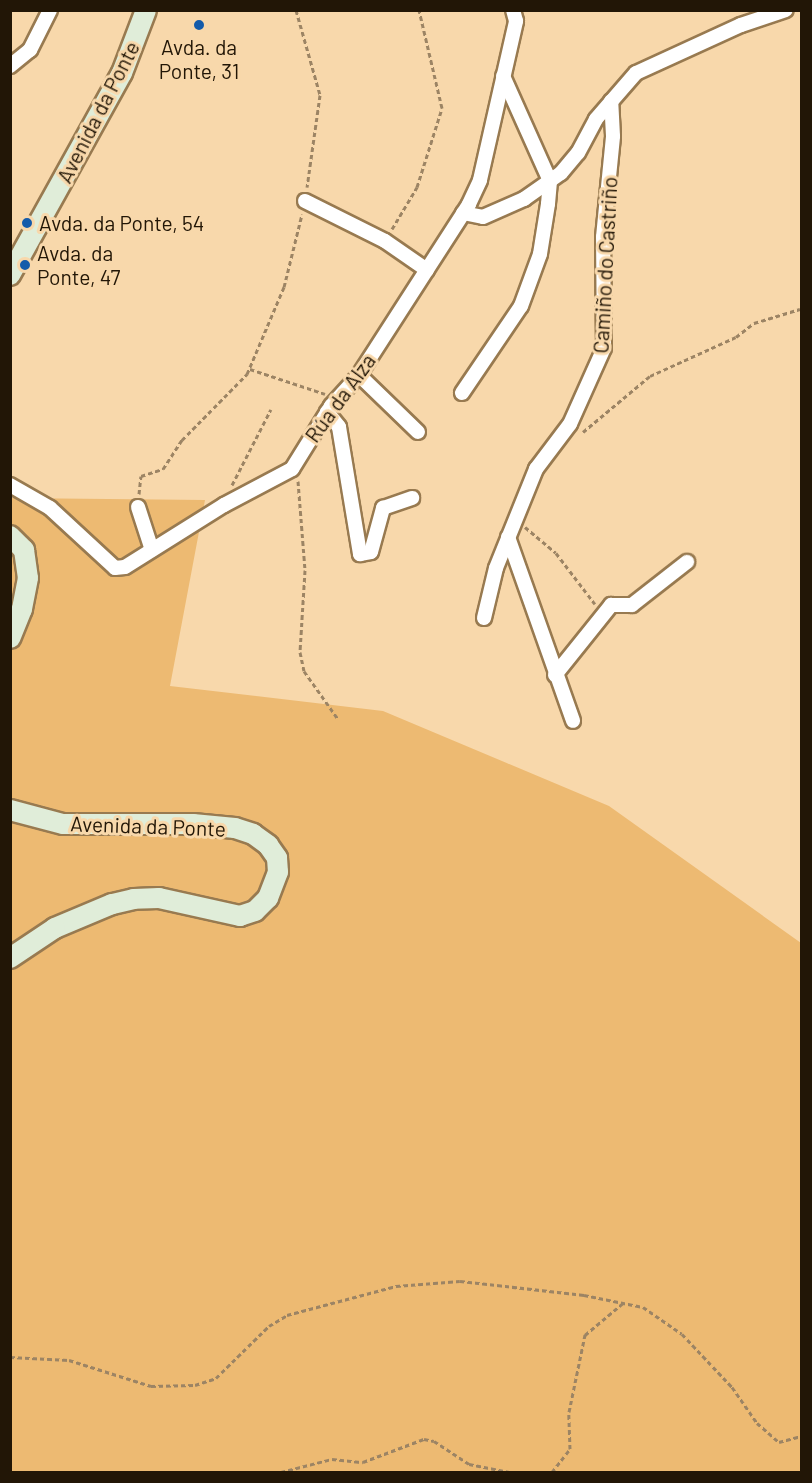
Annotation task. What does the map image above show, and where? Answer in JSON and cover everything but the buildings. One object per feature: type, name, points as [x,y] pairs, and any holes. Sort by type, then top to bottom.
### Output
[{"type":"street","points":[[10,66],[30,50],[42,33],[50,10]]},
{"type":"street","name":"Avenida da Ponte","points":[[10,275],[122,73],[146,10]]},
{"type":"street","name":"Rúa da Alza","points":[[292,469],[327,412],[359,375],[463,213],[480,180],[516,21],[513,10]]},
{"type":"street","points":[[463,213],[483,217],[524,199],[550,181],[578,153],[596,119],[636,73],[732,29],[786,10]]},
{"type":"street","points":[[462,393],[521,306],[540,254],[550,181],[503,76]]},
{"type":"street","name":"Camiño do Castriño","points":[[484,618],[514,519],[536,469],[570,424],[604,348],[603,237],[613,136],[611,101]]},
{"type":"street","points":[[305,201],[385,241],[427,270]]},
{"type":"street","points":[[359,375],[418,432]]},
{"type":"street","points":[[327,412],[339,427],[360,554],[371,552],[383,508],[412,498]]},
{"type":"street","points":[[10,485],[50,508],[115,568],[126,567],[230,501],[292,469]]},
{"type":"street","points":[[138,507],[152,550]]},
{"type":"street","points":[[10,536],[24,550],[27,578],[22,609],[10,638]]},
{"type":"street","points":[[508,537],[573,721]]},
{"type":"street","points":[[555,675],[611,605],[632,605],[687,562]]},
{"type":"street","name":"Avenida da Ponte","points":[[10,810],[63,824],[193,824],[235,828],[254,834],[268,845],[276,858],[278,872],[268,898],[255,911],[240,916],[159,898],[134,899],[111,904],[55,928],[10,958]]},
{"type":"path","points":[[138,507],[141,476],[163,469],[182,440],[232,393],[250,369],[284,287],[305,201],[320,95],[296,10]]},
{"type":"path","points":[[385,241],[417,187],[441,119],[441,96],[419,10]]},
{"type":"path","points":[[582,434],[650,376],[736,337],[754,323],[800,309]]},
{"type":"path","points":[[250,369],[338,398]]},
{"type":"path","points":[[230,501],[231,488],[271,409]]},
{"type":"path","points":[[292,469],[297,478],[305,570],[300,652],[303,671],[338,719]]},
{"type":"path","points":[[514,519],[556,553],[585,596],[604,611]]},
{"type":"path","points":[[10,1357],[69,1360],[151,1386],[176,1387],[216,1378],[286,1315],[396,1286],[460,1281],[624,1302],[643,1307],[682,1334],[732,1387],[757,1423],[779,1442],[801,1436]]},
{"type":"path","points":[[552,1473],[570,1449],[569,1412],[585,1335],[624,1302]]},
{"type":"path","points":[[281,1473],[332,1459],[363,1462],[424,1439],[434,1441],[469,1464],[509,1473]]},
{"type":"shaded area","points":[[11,498],[205,500],[170,686],[383,711],[609,806],[801,943],[801,1472],[11,1472]]},
{"type":"place","name":"Avda. da Ponte, 31","points":[[199,25]]},
{"type":"place","name":"Avda. da Ponte, 54","points":[[27,223]]},
{"type":"place","name":"Avda. da Ponte, 47","points":[[25,265]]}]
